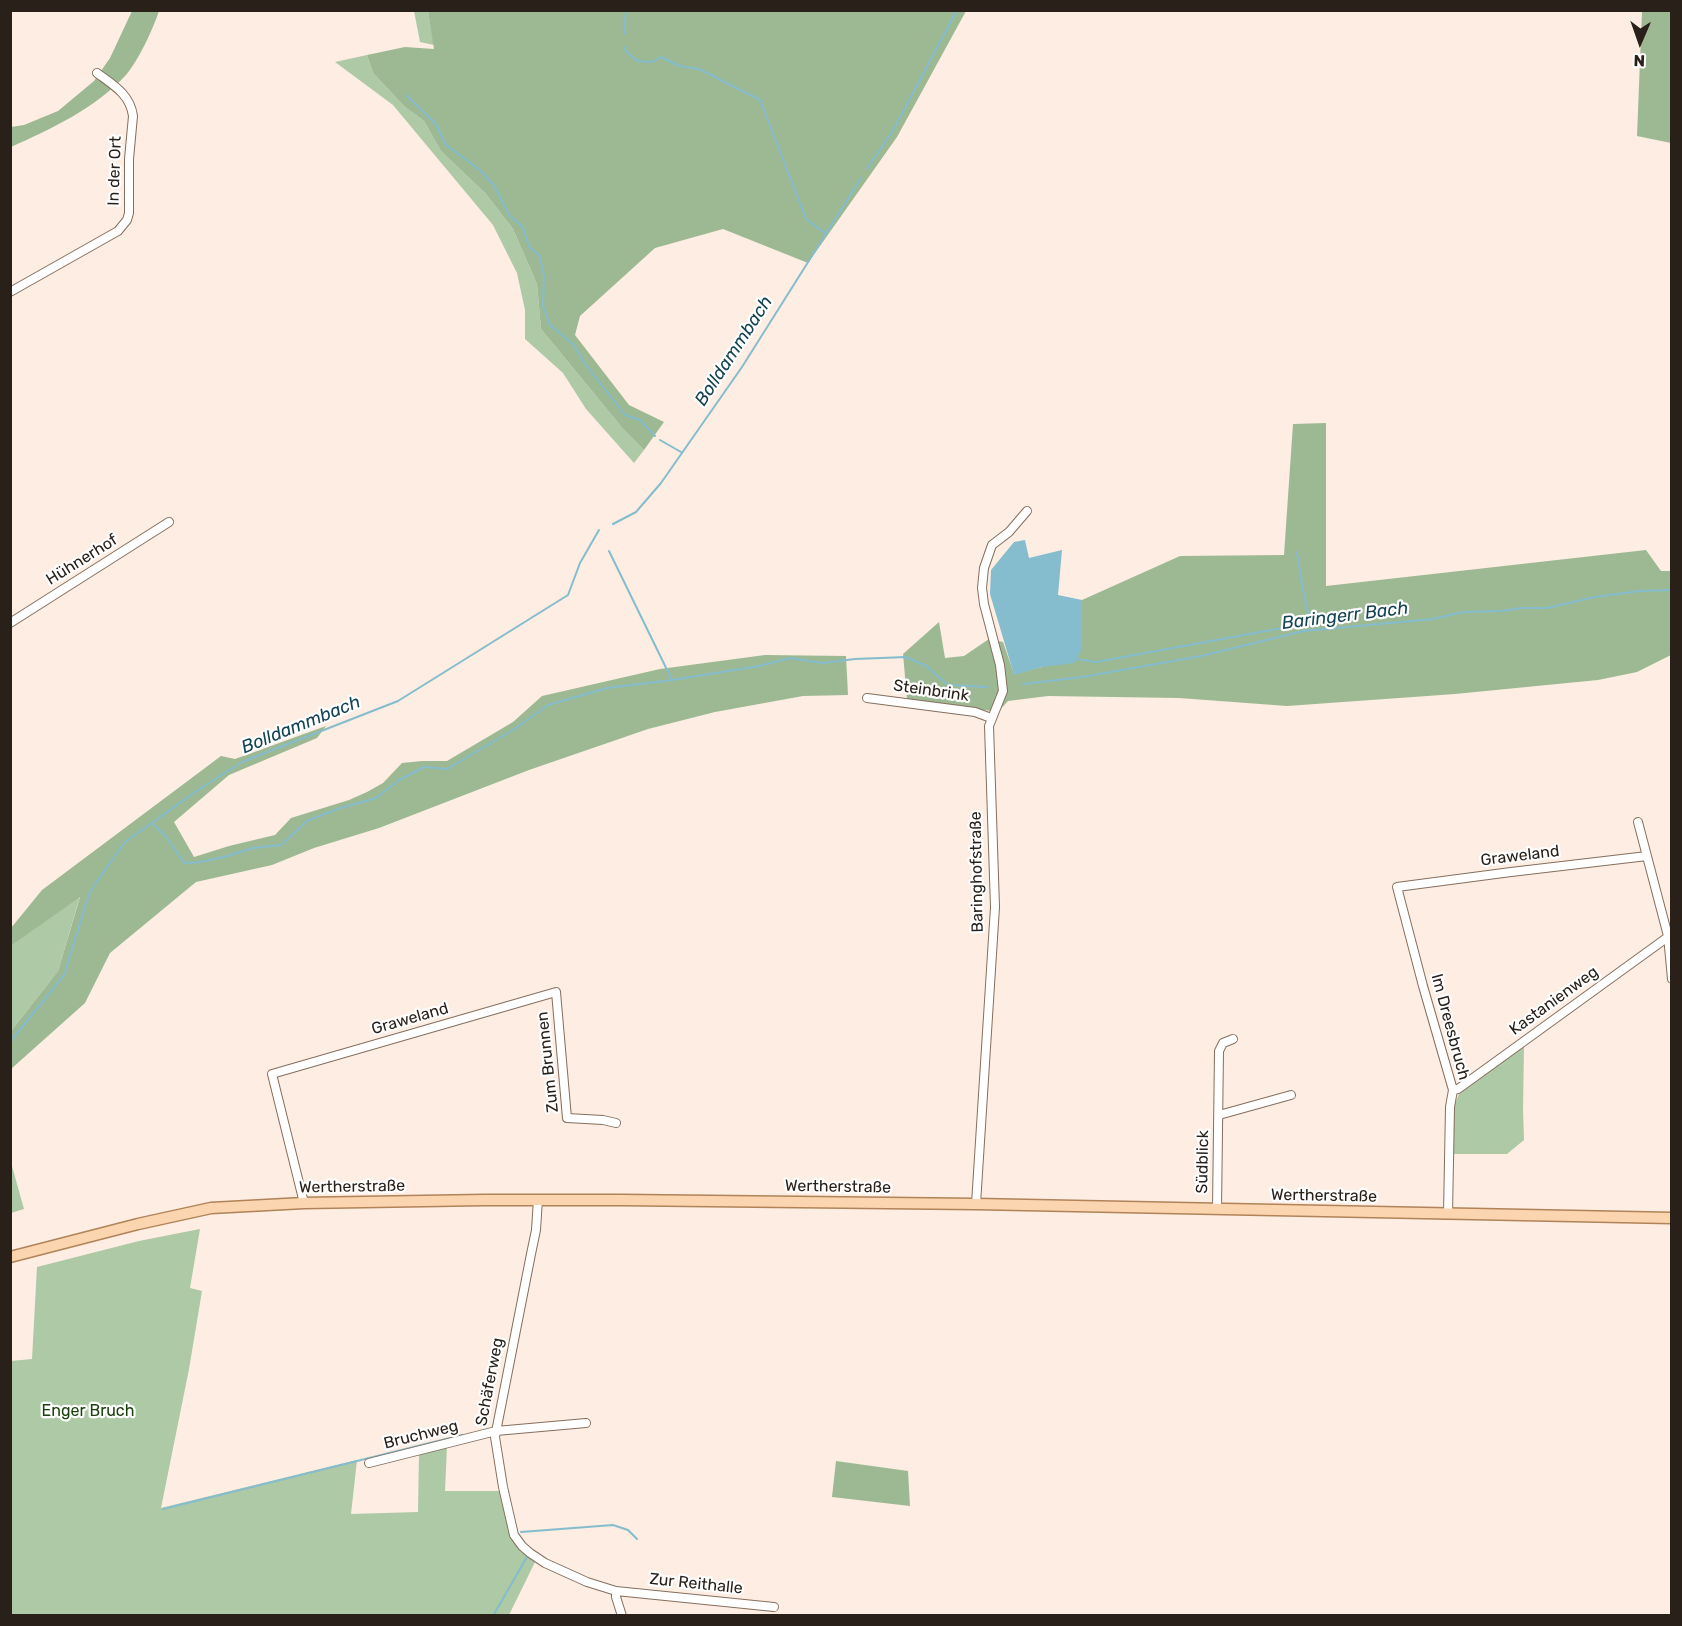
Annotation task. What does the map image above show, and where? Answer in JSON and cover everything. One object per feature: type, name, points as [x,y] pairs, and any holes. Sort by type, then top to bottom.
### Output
[{"type":"main road","name":"Wertherstraße","points":[[10,1257],[211,1208],[304,1203],[538,1199],[976,1204],[1671,1218]]},
{"type":"street","name":"In der Ort","points":[[10,292],[118,231],[127,220],[132,109],[128,98],[97,73]]},
{"type":"street","name":"Baringhofstraße","points":[[976,1204],[995,907],[989,726],[1003,691],[1000,665],[982,588],[984,568],[992,545],[1009,532],[1027,511]]},
{"type":"street","name":"Hühnerhof","points":[[10,623],[169,522]]},
{"type":"street","name":"Steinbrink","points":[[867,698],[975,712],[991,718]]},
{"type":"street","points":[[1638,822],[1670,935],[1671,980]]},
{"type":"street","name":"Graweland","points":[[1397,887],[1647,856]]},
{"type":"street","name":"Im Dreesbruch","points":[[1397,887],[1452,1090],[1448,1214]]},
{"type":"street","name":"Kastanienweg","points":[[1452,1090],[1458,1089],[1485,1070],[1670,935]]},
{"type":"street","name":"Graweland","points":[[304,1203],[272,1074],[556,992]]},
{"type":"street","name":"Zum Brunnen","points":[[556,992],[567,1118],[603,1120],[616,1124]]},
{"type":"street","name":"Südblick","points":[[1217,1209],[1219,1051],[1223,1043],[1233,1039]]},
{"type":"street","name":"Südblick","points":[[1219,1115],[1291,1095]]},
{"type":"street","name":"Schäferweg","points":[[538,1199],[533,1246],[496,1431],[495,1445],[507,1509],[514,1535],[530,1553],[545,1563],[587,1582],[616,1591]]},
{"type":"street","name":"Bruchweg","points":[[369,1463],[496,1431],[586,1423]]},
{"type":"street","points":[[616,1591],[622,1616]]},
{"type":"street","name":"Zur Reithalle","points":[[616,1591],[774,1607]]},
{"type":"green space","points":[[428,10],[966,11],[897,137],[808,263],[723,229],[655,248],[580,316],[575,335],[629,405],[664,422],[644,450],[624,430],[541,329],[537,284],[513,229],[486,194],[441,151],[424,121],[405,107],[373,73],[367,55],[405,47],[434,49]]},
{"type":"green space","points":[[132,11],[159,11],[145,45],[125,76],[86,108],[11,147],[11,127],[24,125],[58,111],[94,81],[110,58]]},
{"type":"green space","points":[[414,11],[428,11],[434,45],[420,42]]},
{"type":"green space","points":[[1642,11],[1671,11],[1671,143],[1637,136]]},
{"type":"green space","points":[[367,55],[373,73],[405,107],[424,121],[441,151],[486,194],[513,229],[537,284],[541,329],[624,430],[644,450],[634,463],[586,409],[563,373],[525,339],[525,310],[517,273],[493,225],[393,105],[335,62]]},
{"type":"green space","points":[[1326,423],[1326,586],[1646,550],[1661,571],[1671,571],[1671,655],[1637,672],[1598,680],[1455,694],[1287,706],[1179,698],[1048,696],[1008,701],[998,712],[907,699],[903,654],[939,622],[945,658],[964,656],[989,639],[1003,642],[1014,674],[1042,667],[1082,648],[1082,600],[1180,556],[1284,555],[1293,424]]},
{"type":"green space","points":[[765,655],[846,656],[848,695],[803,696],[715,712],[648,729],[529,770],[379,828],[314,848],[272,865],[196,882],[110,953],[85,1003],[11,1069],[11,1031],[58,971],[80,897],[11,946],[11,928],[42,890],[221,756],[235,759],[326,726],[317,738],[229,775],[174,822],[194,857],[275,835],[291,818],[349,800],[383,783],[402,763],[447,761],[513,722],[542,696],[660,669]]},
{"type":"green space","points":[[80,896],[58,971],[11,1031],[11,946]]},
{"type":"green space","points":[[1524,1046],[1524,1140],[1507,1154],[1451,1154],[1454,1106],[1459,1094]]},
{"type":"green space","points":[[10,1159],[24,1209],[11,1213],[10,1213]]},
{"type":"green space","name":"Enger Bruch","points":[[200,1229],[190,1288],[202,1291],[161,1508],[357,1460],[351,1514],[418,1512],[419,1453],[447,1446],[445,1491],[501,1491],[510,1538],[535,1562],[509,1615],[11,1616],[11,1361],[32,1359],[37,1267],[139,1241]]},
{"type":"green space","points":[[836,1461],[908,1471],[910,1506],[832,1497]]},
{"type":"water","points":[[1025,540],[1029,558],[1062,550],[1058,595],[1082,600],[1082,649],[1074,663],[1042,667],[1014,675],[990,594],[991,570],[1014,542]]},
{"type":"waterway","points":[[624,34],[626,10]]},
{"type":"waterway","name":"Bolldammbach","points":[[867,169],[892,132],[957,10]]},
{"type":"waterway","points":[[624,47],[637,61],[652,62],[661,57],[679,66],[699,69],[760,100],[806,219],[825,233]]},
{"type":"waterway","points":[[406,95],[435,123],[446,145],[480,170],[494,186],[510,216],[523,227],[529,247],[539,255],[544,275],[543,306],[550,325],[573,344],[585,364],[625,415],[640,420],[655,436]]},
{"type":"waterway","name":"Bolldammbach","points":[[613,524],[636,512],[661,483],[742,367],[861,178]]},
{"type":"waterway","points":[[660,440],[681,452]]},
{"type":"waterway","name":"Bolldammbach","points":[[10,1042],[64,975],[90,891],[125,842],[242,762],[398,701],[568,595],[580,563],[599,530]]},
{"type":"waterway","name":"Bolldammbach","points":[[609,551],[672,680]]},
{"type":"waterway","points":[[1076,659],[1096,662],[1304,624],[1309,617],[1297,552]]},
{"type":"waterway","name":"Baringerr Bach","points":[[1023,684],[1082,677],[1201,656],[1303,631],[1433,619],[1463,612],[1547,608],[1595,597],[1639,591],[1672,590]]},
{"type":"waterway","points":[[152,823],[167,838],[184,863],[224,857],[253,848],[281,845],[307,821],[337,809],[376,798],[399,780],[424,767],[447,769],[513,730],[548,705],[607,688],[759,666],[790,658],[822,663],[906,657],[926,666],[948,685],[988,687]]},
{"type":"waterway","points":[[163,1509],[462,1435]]},
{"type":"waterway","points":[[521,1532],[613,1525],[628,1530],[637,1539]]},
{"type":"waterway","points":[[493,1616],[528,1555]]}]
